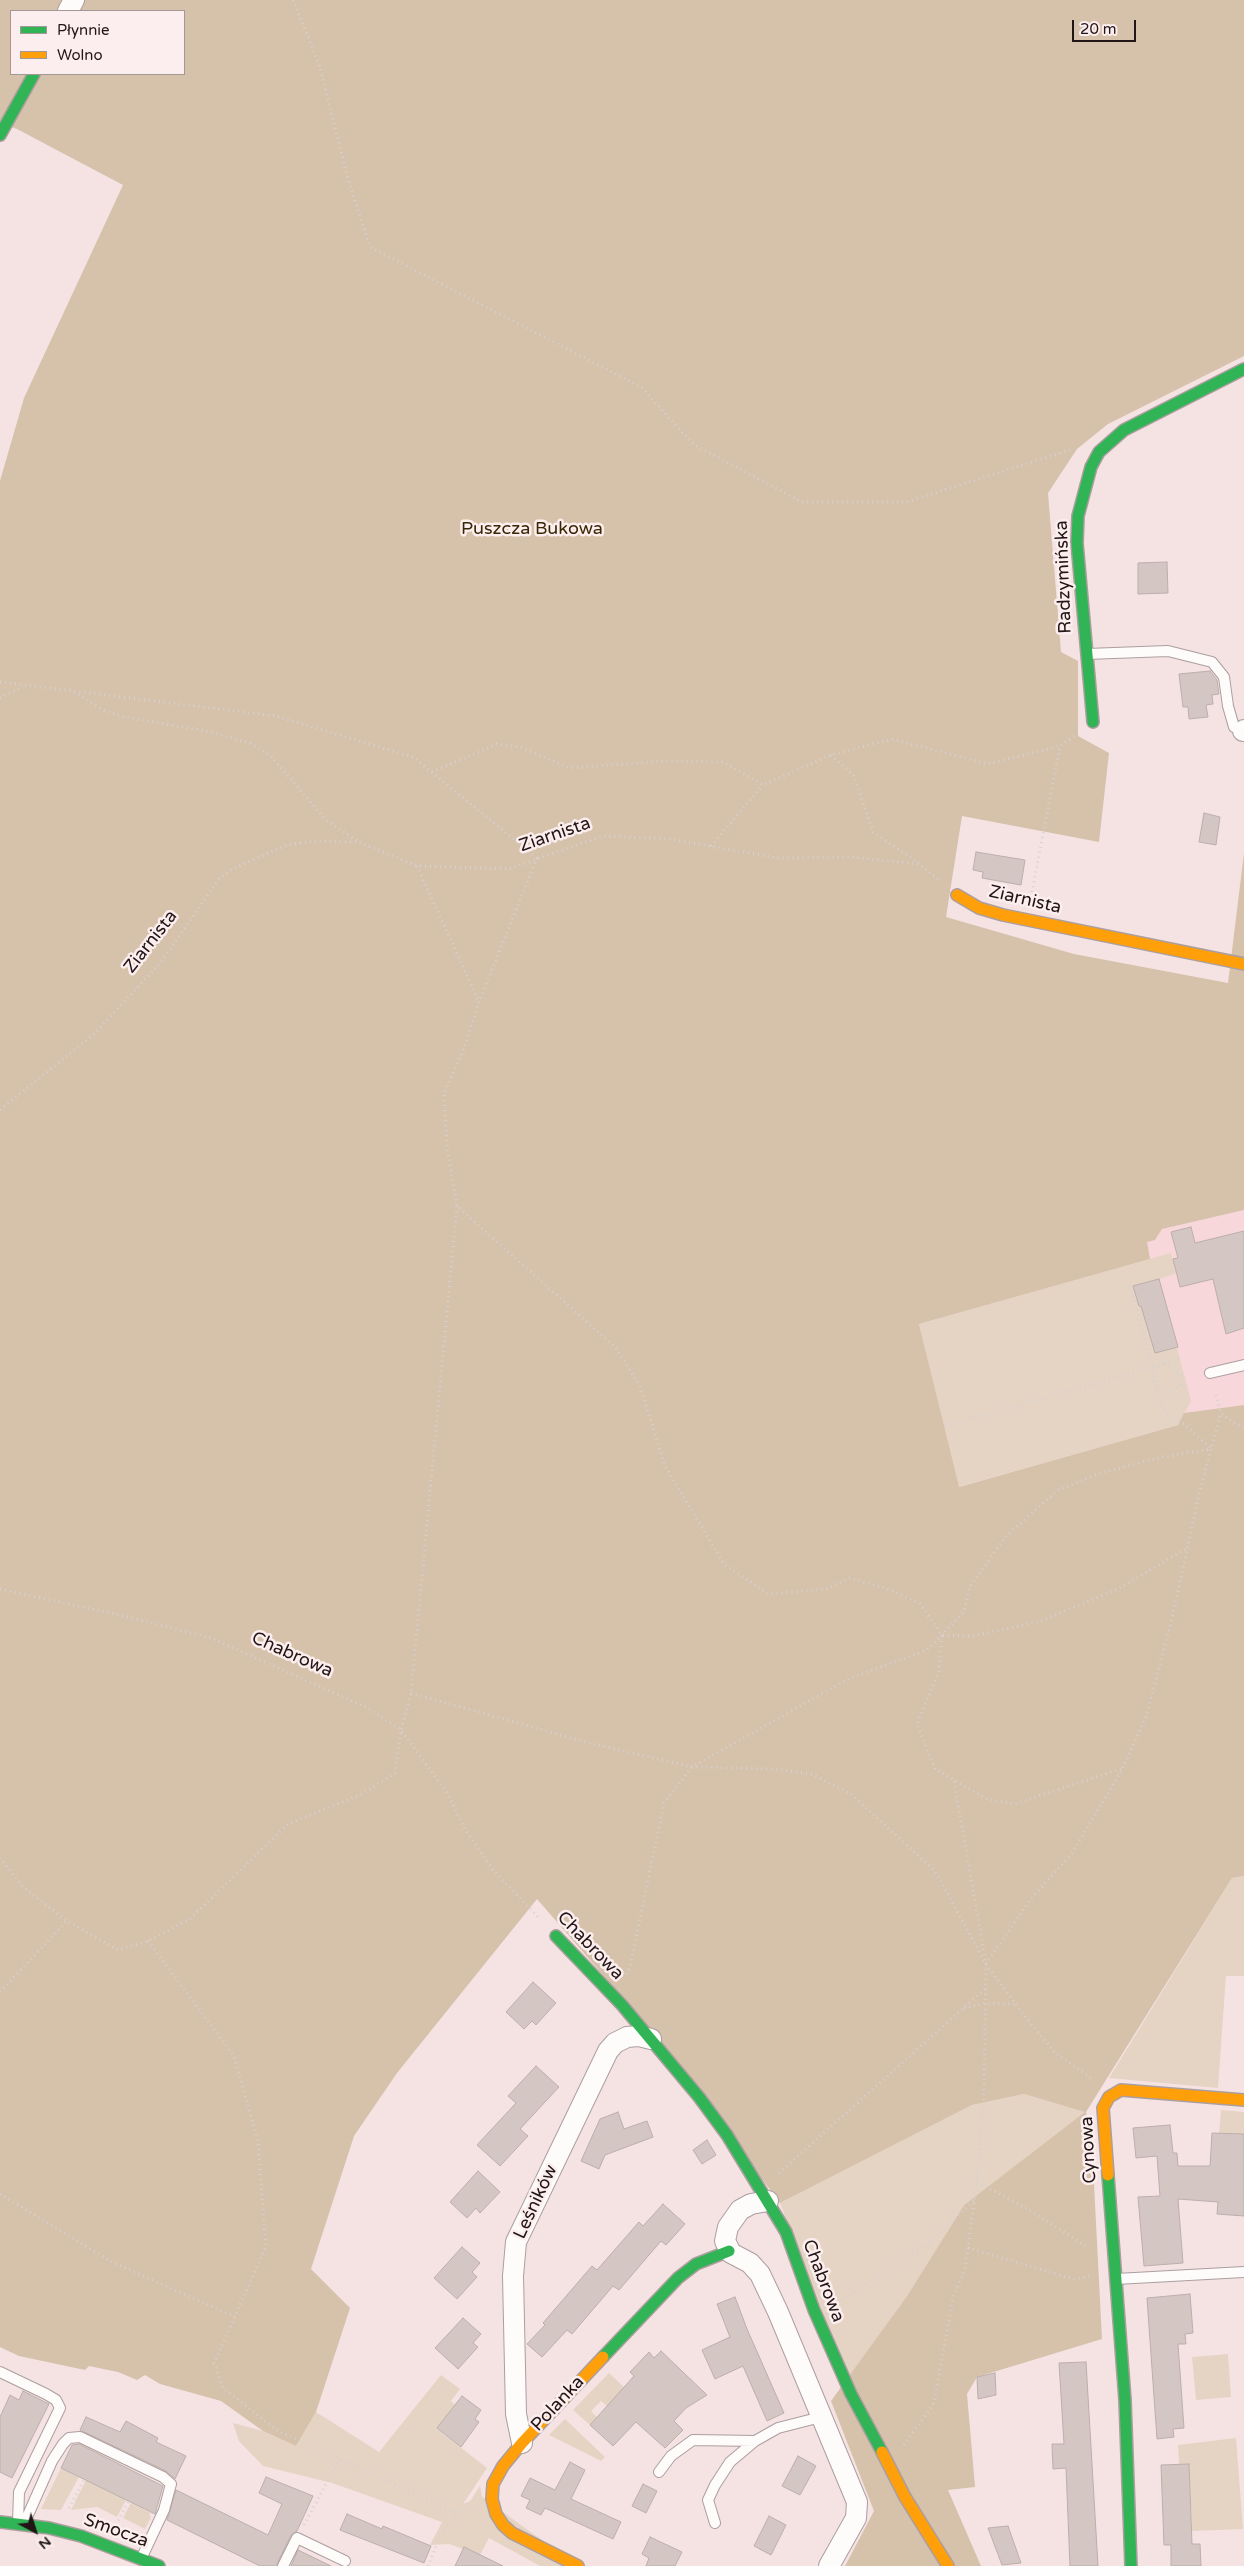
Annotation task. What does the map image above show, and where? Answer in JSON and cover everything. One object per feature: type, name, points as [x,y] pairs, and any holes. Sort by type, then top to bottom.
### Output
[{"type":"street","points":[[0,136],[11,112],[33,75]]},
{"type":"street","name":"Radzymińska","points":[[1093,722],[1085,654],[1078,526],[1082,496],[1090,467],[1100,452],[1124,430],[1244,369]]},
{"type":"street","name":"Ziarnista","points":[[957,896],[979,908],[1027,920],[1244,964]]},
{"type":"street","name":"Chabrowa","points":[[556,1936],[612,1995],[651,2040],[727,2136],[765,2196],[786,2232],[817,2316],[851,2394],[889,2466],[948,2566]]},
{"type":"street","name":"Leśników","points":[[522,2443],[516,2414],[512,2276],[516,2242],[608,2051],[627,2037],[639,2036],[651,2040]]},
{"type":"street","name":"Cynowa","points":[[1131,2566],[1125,2404],[1102,2113],[1109,2097],[1126,2090],[1244,2100]]},
{"type":"street","points":[[765,2196],[733,2216],[725,2236],[729,2251],[750,2263],[760,2274],[778,2312],[857,2502],[856,2518],[829,2566]]},
{"type":"street","name":"Polanka","points":[[578,2566],[512,2533],[503,2525],[496,2514],[492,2499],[493,2484],[503,2466],[522,2443],[678,2278],[696,2264],[729,2251]]},
{"type":"street","name":"Smocza","points":[[0,2522],[49,2528],[81,2536],[159,2566]]},
{"type":"lane","points":[[0,120],[11,112]]},
{"type":"lane","points":[[1085,654],[1168,651],[1212,662],[1224,677],[1228,706],[1234,727],[1244,731]]},
{"type":"lane","points":[[1210,1373],[1244,1364]]},
{"type":"lane","points":[[1116,2280],[1244,2272]]},
{"type":"lane","points":[[0,2372],[46,2394],[56,2400],[60,2408],[19,2492],[21,2524]]},
{"type":"lane","points":[[714,2522],[708,2500],[730,2462],[755,2441],[778,2428],[821,2416]]},
{"type":"lane","points":[[21,2524],[52,2461],[63,2444],[69,2438],[80,2437],[163,2477],[171,2484],[164,2510],[142,2558]]},
{"type":"lane","points":[[659,2472],[671,2456],[693,2440],[755,2441]]},
{"type":"lane","points":[[283,2566],[297,2538],[345,2562]]},
{"type":"path","points":[[293,0],[319,64],[349,182],[370,247],[641,387],[693,444],[802,502],[906,502],[1081,446]]},
{"type":"path","points":[[0,682],[276,716],[413,757],[537,858],[479,1002],[463,1051],[444,1093],[447,1147],[457,1206],[412,1693],[401,1730],[395,1773],[362,1794],[288,1824],[190,1919],[148,1941],[118,1950],[67,1921],[23,1887],[0,1858]]},
{"type":"path","points":[[0,698],[24,686]]},
{"type":"path","points":[[72,691],[103,710],[124,717],[206,731],[250,744],[271,756],[326,820],[359,842]]},
{"type":"path","points":[[711,846],[763,784],[831,754],[892,739],[988,764],[1060,746],[1093,722]]},
{"type":"path","points":[[432,772],[497,744],[520,747],[570,768],[666,761],[722,762],[763,784]]},
{"type":"path","points":[[1027,920],[1060,746]]},
{"type":"path","points":[[831,754],[854,776],[873,832],[919,864],[957,896]]},
{"type":"path","name":"Ziarnista","points":[[0,1110],[95,1033],[161,962],[219,879],[232,869],[287,845],[312,841],[359,842],[417,866],[508,869],[603,836],[670,840],[777,858],[850,857],[919,864]]},
{"type":"path","points":[[417,866],[479,1002]]},
{"type":"path","points":[[457,1206],[616,1348],[640,1386],[665,1466],[724,1564],[768,1594],[826,1589],[850,1578],[891,1590],[920,1604],[942,1635],[939,1671],[917,1724],[935,1769],[987,1798],[1015,1804],[1123,1768]]},
{"type":"path","points":[[1130,1286],[1162,1406],[1168,1416],[1180,1421],[1211,1449]]},
{"type":"path","points":[[945,1426],[1153,1367],[1181,1357]]},
{"type":"path","points":[[1155,1384],[1168,1392],[1173,1392],[1181,1385],[1180,1373],[1163,1363]]},
{"type":"path","points":[[986,1964],[1030,1900],[1072,1853],[1123,1768],[1147,1714],[1221,1413],[1216,1395]]},
{"type":"path","points":[[1221,1413],[1234,1423],[1244,1427]]},
{"type":"path","points":[[612,1995],[630,1967],[664,1803],[692,1767],[848,1679],[927,1650],[964,1612],[969,1588],[1004,1537],[1058,1490],[1100,1473],[1163,1457],[1211,1449]]},
{"type":"path","points":[[942,1635],[972,1636],[1038,1622],[1118,1589],[1187,1548]]},
{"type":"path","name":"Chabrowa","points":[[1,1589],[128,1617],[211,1638],[366,1707],[401,1730],[448,1794],[463,1826],[493,1870],[556,1936]]},
{"type":"path","points":[[412,1693],[589,1743],[692,1767],[775,1769],[812,1774],[852,1795],[935,1870],[986,1964],[1016,2004],[1054,2052],[1093,2079],[1109,2097]]},
{"type":"path","points":[[889,2466],[934,2403],[953,2298],[965,2269],[978,2182],[984,2090],[986,1964],[954,1781]]},
{"type":"path","points":[[0,1992],[67,1921]]},
{"type":"path","points":[[148,1941],[234,2056],[258,2141],[266,2247],[214,2363],[223,2388],[278,2431],[458,2513]]},
{"type":"path","points":[[765,2196],[801,2151],[986,1988]]},
{"type":"path","points":[[962,2008],[986,2003],[1016,2004]]},
{"type":"path","points":[[978,2182],[1034,2213],[1114,2266]]},
{"type":"path","points":[[0,2194],[112,2262],[235,2316]]},
{"type":"path","points":[[817,2316],[930,2242],[976,2198]]},
{"type":"path","points":[[968,2248],[1074,2279],[1093,2276]]},
{"type":"path","points":[[297,2538],[339,2460]]},
{"type":"path","points":[[65,2516],[84,2480]]},
{"type":"path","points":[[428,2566],[438,2542],[458,2513],[470,2501]]},
{"type":"path","points":[[113,2532],[128,2502]]},
{"type":"shaded area","points":[[1244,1210],[1244,1405],[1184,1413],[1178,1425],[1146,1242],[1155,1240],[1162,1229]]},
{"type":"shaded area","points":[[1171,1253],[1177,1273],[1159,1279],[1191,1401],[1178,1425],[958,1487],[919,1324]]},
{"type":"shaded area","points":[[1244,1876],[1244,1976],[1226,1976],[1218,2088],[1109,2078],[1232,1878]]},
{"type":"shaded area","points":[[1024,2094],[1086,2112],[964,2205],[907,2296],[848,2378],[780,2203],[972,2105]]},
{"type":"shaded area","points":[[1221,2110],[1244,2112],[1244,2134],[1219,2133]]},
{"type":"shaded area","points":[[1228,2354],[1231,2397],[1196,2400],[1192,2357]]},
{"type":"shaded area","points":[[609,2373],[656,2417],[644,2429],[637,2421],[601,2401],[591,2411],[597,2417],[590,2425],[573,2410]]},
{"type":"shaded area","points":[[441,2375],[460,2389],[451,2401],[455,2405],[437,2429],[487,2468],[463,2504],[470,2501],[480,2486],[482,2497],[578,2566],[540,2566],[489,2538],[480,2555],[449,2544],[430,2545],[442,2522],[332,2483],[263,2466],[239,2441],[233,2423],[263,2431],[296,2446],[316,2412],[379,2452]]},
{"type":"shaded area","points":[[565,2419],[605,2457],[601,2461],[549,2435]]},
{"type":"shaded area","points":[[1236,2438],[1243,2529],[1192,2531],[1189,2464],[1179,2464],[1178,2445]]},
{"type":"shaded area","points":[[61,2468],[79,2477],[61,2510],[41,2509]]},
{"type":"shaded area","points":[[86,2480],[126,2500],[117,2517],[97,2507],[71,2510]]},
{"type":"shaded area","points":[[131,2503],[151,2513],[145,2529],[123,2518]]},
{"type":"green space","name":"Puszcza Bukowa","points":[[0,0],[1244,0],[1244,356],[1108,424],[1077,449],[1048,493],[1061,652],[1078,661],[1078,736],[1109,753],[1099,842],[962,816],[946,917],[1074,954],[1228,983],[1244,853],[1244,1210],[1162,1229],[1155,1240],[1147,1242],[1150,1259],[919,1324],[959,1487],[1178,1425],[1184,1413],[1244,1405],[1244,1876],[1232,1878],[1086,2112],[1094,2184],[1102,2339],[977,2377],[967,2394],[975,2487],[948,2490],[981,2566],[845,2566],[874,2511],[831,2401],[907,2296],[964,2205],[1085,2112],[1024,2094],[972,2105],[780,2203],[649,2028],[537,1899],[397,2073],[354,2136],[311,2269],[350,2308],[316,2412],[296,2446],[263,2431],[221,2401],[160,2384],[145,2375],[137,2380],[118,2372],[89,2366],[85,2370],[19,2356],[0,2347],[0,481],[24,398],[123,185],[17,129],[0,123]]},
{"type":"building","points":[[1167,562],[1168,593],[1138,594],[1138,563]]},
{"type":"building","points":[[1210,671],[1217,680],[1219,694],[1212,695],[1213,704],[1206,705],[1208,717],[1189,719],[1188,707],[1183,707],[1179,674]]},
{"type":"building","points":[[1204,813],[1220,817],[1216,845],[1199,842]]},
{"type":"building","points":[[976,852],[1025,860],[1021,885],[982,878],[983,872],[973,870]]},
{"type":"building","points":[[1191,1227],[1195,1243],[1244,1231],[1244,1328],[1226,1334],[1213,1279],[1180,1287],[1173,1259],[1178,1258],[1171,1232]]},
{"type":"building","points":[[1159,1279],[1178,1347],[1155,1353],[1133,1286]]},
{"type":"building","points":[[533,1982],[556,2003],[536,2025],[532,2021],[524,2029],[506,2012]]},
{"type":"building","points":[[536,2066],[559,2087],[520,2129],[528,2136],[500,2166],[477,2145],[516,2103],[508,2096]]},
{"type":"building","points":[[618,2112],[624,2129],[647,2121],[653,2137],[605,2155],[599,2169],[581,2161],[600,2119]]},
{"type":"building","points":[[1170,2125],[1173,2153],[1177,2153],[1178,2166],[1210,2166],[1212,2133],[1244,2134],[1244,2216],[1217,2214],[1218,2202],[1178,2199],[1183,2263],[1144,2266],[1138,2197],[1160,2196],[1157,2156],[1136,2158],[1133,2128]]},
{"type":"building","points":[[707,2140],[716,2155],[702,2164],[693,2150]]},
{"type":"building","points":[[478,2171],[500,2192],[480,2213],[476,2208],[467,2218],[450,2202]]},
{"type":"building","points":[[663,2204],[685,2224],[666,2245],[661,2241],[619,2290],[613,2286],[572,2334],[567,2330],[542,2357],[527,2344],[545,2325],[543,2323],[592,2266],[597,2270],[639,2222],[643,2226]]},
{"type":"building","points":[[462,2247],[480,2263],[472,2272],[477,2277],[457,2299],[434,2278]]},
{"type":"building","points":[[1190,2294],[1193,2333],[1185,2334],[1186,2344],[1178,2344],[1184,2428],[1173,2429],[1174,2437],[1157,2439],[1147,2298]]},
{"type":"building","points":[[735,2297],[784,2413],[767,2421],[743,2366],[715,2379],[702,2350],[730,2337],[717,2304]]},
{"type":"building","points":[[463,2318],[481,2334],[473,2343],[478,2347],[458,2369],[435,2348]]},
{"type":"building","points":[[661,2351],[707,2395],[686,2408],[674,2421],[683,2430],[665,2448],[636,2422],[613,2446],[590,2425],[634,2376],[630,2372],[649,2352],[654,2358]]},
{"type":"building","points":[[1086,2362],[1098,2566],[1070,2566],[1066,2468],[1053,2469],[1052,2444],[1064,2444],[1059,2363]]},
{"type":"building","points":[[995,2373],[996,2395],[978,2399],[977,2377]]},
{"type":"building","points":[[23,2391],[49,2404],[12,2478],[0,2472],[0,2417],[10,2395],[19,2400]]},
{"type":"building","points":[[462,2396],[481,2410],[475,2419],[479,2422],[461,2447],[437,2428]]},
{"type":"building","points":[[86,2417],[120,2432],[126,2421],[158,2438],[156,2442],[186,2456],[175,2479],[166,2471],[80,2430]]},
{"type":"building","points":[[79,2444],[163,2486],[155,2514],[61,2468],[72,2445]]},
{"type":"building","points":[[798,2456],[816,2466],[800,2495],[782,2486]]},
{"type":"building","points":[[570,2462],[585,2470],[571,2499],[621,2522],[613,2539],[545,2508],[541,2515],[526,2508],[530,2500],[521,2496],[530,2478],[555,2490]]},
{"type":"building","points":[[1189,2464],[1192,2544],[1200,2544],[1201,2566],[1171,2566],[1171,2545],[1164,2545],[1161,2465]]},
{"type":"building","points":[[266,2477],[313,2496],[297,2531],[291,2535],[276,2566],[260,2566],[167,2520],[176,2490],[268,2535],[282,2504],[259,2493]]},
{"type":"building","points":[[643,2484],[657,2491],[646,2513],[632,2506]]},
{"type":"building","points":[[347,2514],[382,2529],[383,2526],[431,2546],[424,2563],[340,2530]]},
{"type":"building","points":[[769,2516],[786,2525],[771,2555],[754,2546]]},
{"type":"building","points":[[1008,2526],[1021,2563],[1002,2565],[988,2528]]},
{"type":"building","points":[[650,2537],[682,2552],[675,2566],[646,2566],[649,2558],[642,2554]]},
{"type":"building","points":[[464,2547],[503,2566],[455,2566]]},
{"type":"building","points":[[298,2550],[331,2566],[291,2566]]},
{"type":"traffic: fast","points":[[0,135],[33,75]]},
{"type":"traffic: fast","points":[[1093,722],[1077,543],[1078,516],[1091,467],[1099,452],[1124,430],[1244,369]]},
{"type":"traffic: fast","points":[[556,1936],[622,2005],[699,2097],[727,2135],[786,2232],[814,2310],[851,2394],[882,2452]]},
{"type":"traffic: fast","points":[[1108,2175],[1125,2400],[1131,2566]]},
{"type":"traffic: fast","points":[[603,2357],[678,2278],[696,2264],[729,2251]]},
{"type":"traffic: fast","points":[[0,2522],[49,2528],[81,2536],[159,2566]]},
{"type":"traffic: slow","points":[[957,895],[979,908],[1003,915],[1244,964]]},
{"type":"traffic: slow","points":[[1108,2175],[1103,2108],[1109,2097],[1121,2090],[1244,2100]]},
{"type":"traffic: slow","points":[[578,2566],[512,2533],[503,2525],[496,2514],[492,2499],[493,2484],[503,2466],[522,2443],[603,2357]]},
{"type":"traffic: slow","points":[[882,2452],[905,2497],[948,2566]]}]
